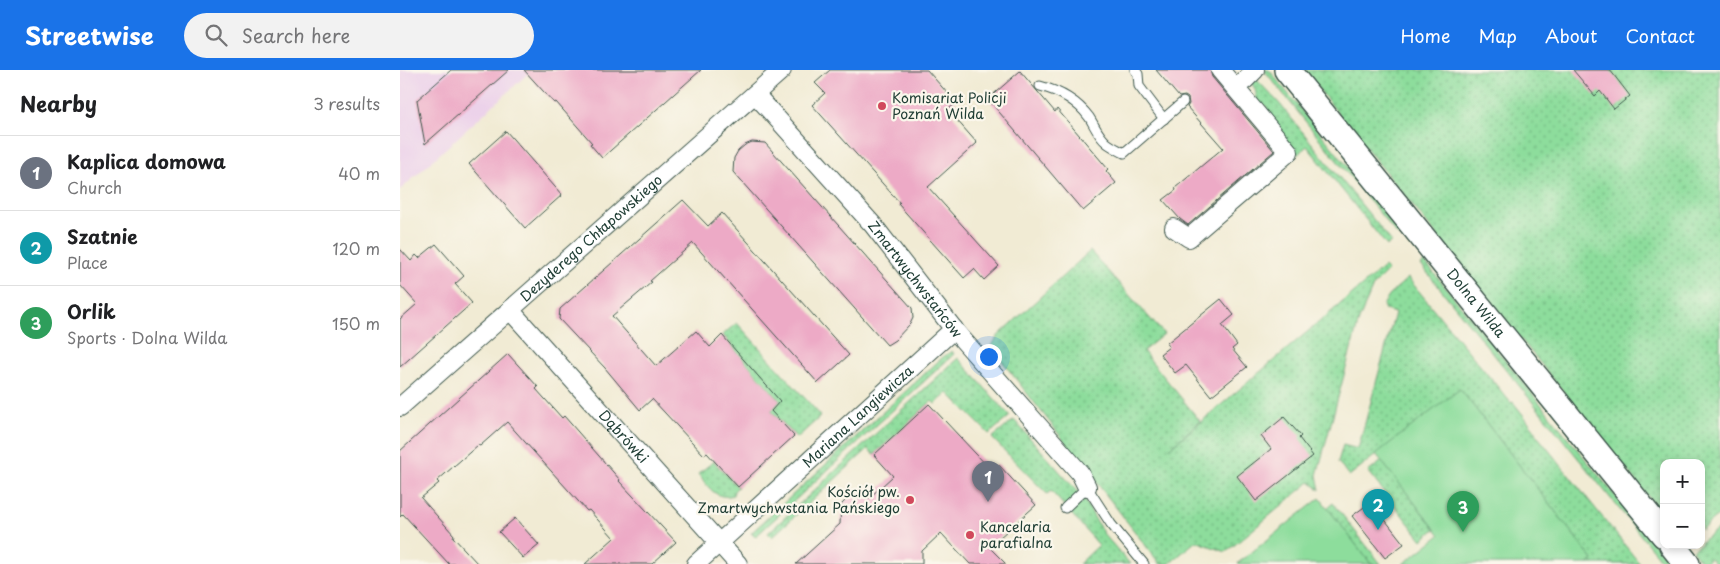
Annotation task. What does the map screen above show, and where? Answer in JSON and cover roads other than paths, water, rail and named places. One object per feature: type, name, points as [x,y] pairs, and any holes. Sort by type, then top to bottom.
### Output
[{"type":"street","name":"Dezyderego Chłapowskiego","points":[[400,408],[782,70]]},
{"type":"street","name":"Dolna Wilda","points":[[1287,70],[1660,530]]},
{"type":"street","points":[[1174,228],[1189,238],[1289,152],[1218,71]]},
{"type":"street","name":"Zmartwychwstańców","points":[[755,94],[873,225],[954,329],[1080,472],[1088,488]]},
{"type":"street","name":"Dąbrówki","points":[[510,310],[738,564]]},
{"type":"street","name":"Mariana Langiewicza","points":[[696,564],[954,329]]},
{"type":"street","points":[[1675,549],[1687,564]]},
{"type":"lane","points":[[1135,70],[1138,74],[1139,86],[1164,119]]},
{"type":"lane","points":[[1040,86],[1051,89],[1073,101],[1089,118],[1095,130],[1107,143],[1124,153],[1183,102]]},
{"type":"lane","points":[[1065,508],[1088,488]]},
{"type":"lane","name":"Zmartwychwstańców","points":[[1088,488],[1111,524],[1144,564]]},
{"type":"place","name":"Komisariat Policji Poznań Wilda","points":[[882,106]]},
{"type":"place","name":"Kościół pw. Zmartwychwstania Pańskiego","points":[[910,500]]},
{"type":"place","name":"Kaplica domowa","points":[[988,502]]},
{"type":"place","name":"Szatnie","points":[[1378,530]]},
{"type":"place","name":"Orlik","points":[[1463,532]]},
{"type":"place","name":"Kancelaria parafialna","points":[[970,535]]}]
